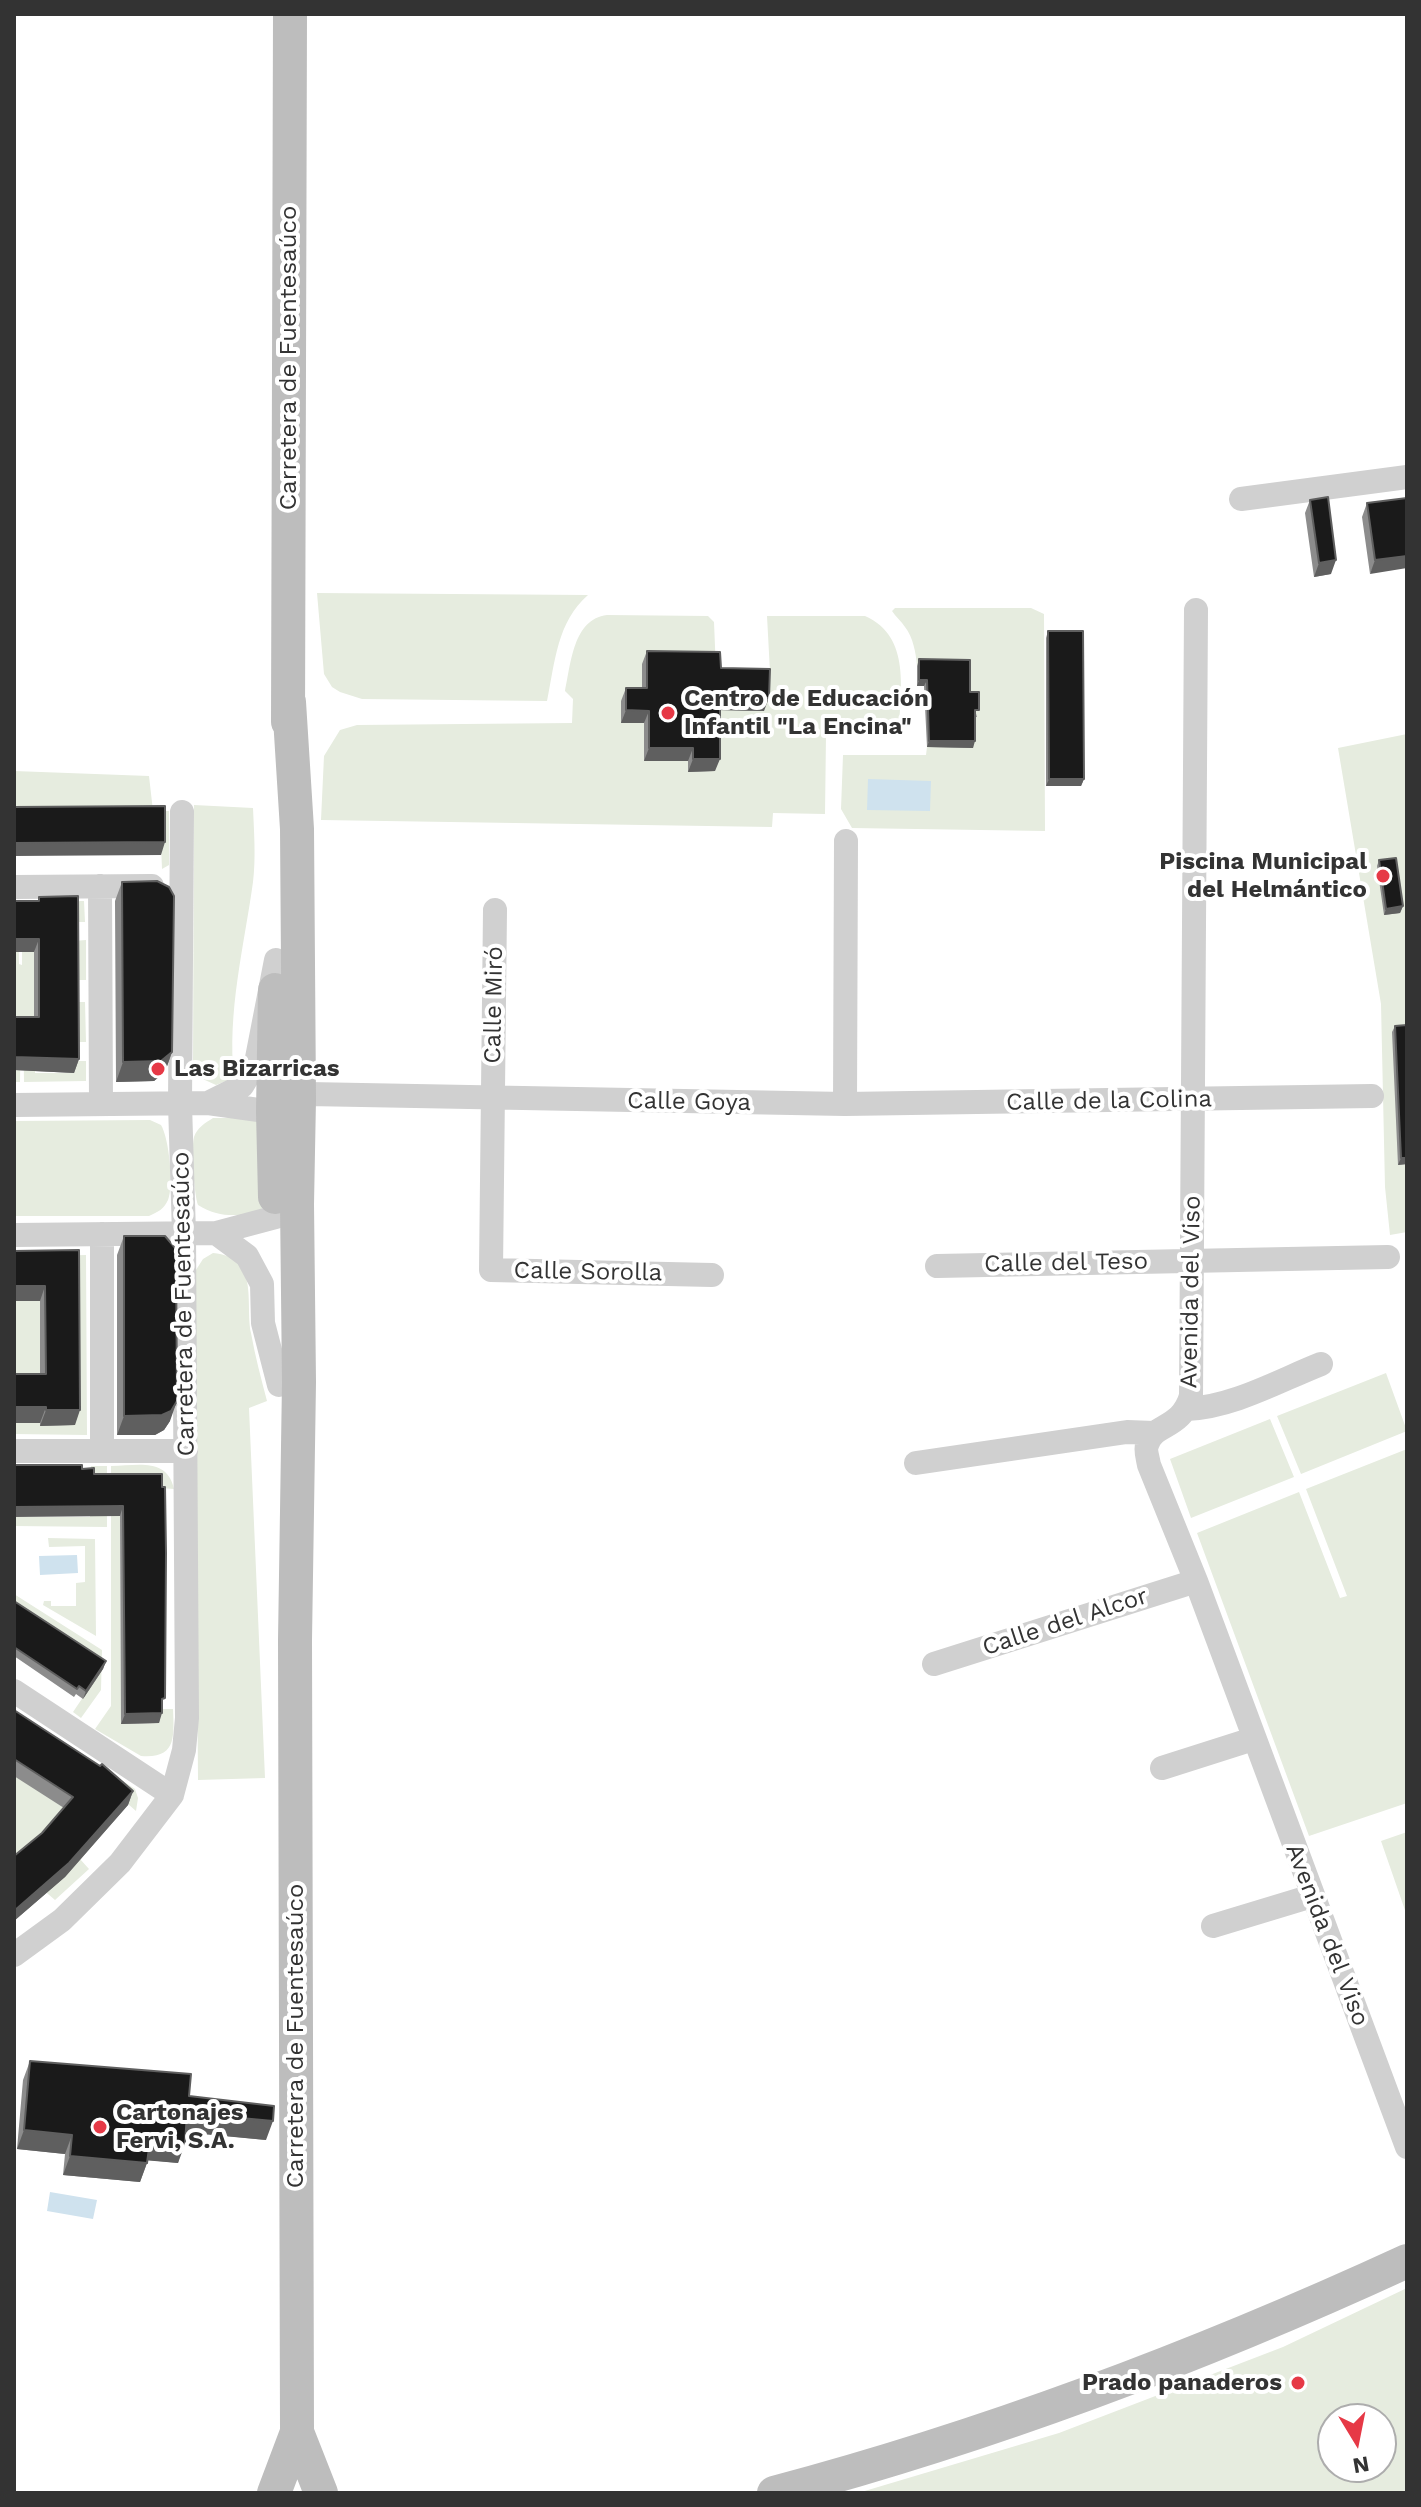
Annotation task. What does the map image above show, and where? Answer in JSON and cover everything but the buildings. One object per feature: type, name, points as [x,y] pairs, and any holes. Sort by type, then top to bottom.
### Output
[{"type":"main road","name":"Carretera de Fuentesaúco","points":[[286,1105],[275,1033],[289,702],[290,14]]},
{"type":"main road","name":"Carretera de Fuentesaúco","points":[[286,1105],[297,829],[289,702]]},
{"type":"main road","points":[[286,1105],[286,1210]]},
{"type":"main road","name":"Carretera de Fuentesaúco","points":[[274,2493],[297,2432],[295,1640],[299,1306],[286,1210]]},
{"type":"main road","name":"Carretera de Fuentesaúco","points":[[286,1210],[279,1385],[295,1640]]},
{"type":"main road","points":[[774,2493],[841,2475],[1087,2395],[1264,2325],[1407,2261]]},
{"type":"main road","name":"Carretera de Fuentesaúco","points":[[297,2432],[321,2493]]},
{"type":"street","points":[[1241,499],[1407,477]]},
{"type":"street","name":"Avenida del Viso","points":[[1196,610],[1191,1396],[1187,1409],[1172,1424],[1154,1433],[1146,1446],[1149,1465],[1196,1581],[1407,2147]]},
{"type":"street","name":"Carretera de Fuentesaúco","points":[[172,1795],[184,1750],[187,1718],[184,1234],[180,1104],[182,812]]},
{"type":"street","points":[[845,1104],[846,841]]},
{"type":"street","points":[[100,886],[101,1104]]},
{"type":"street","points":[[14,887],[182,886]]},
{"type":"street","name":"Calle Miró","points":[[493,1099],[495,910]]},
{"type":"street","points":[[208,1103],[242,1086],[256,1063],[276,960]]},
{"type":"street","name":"Calle Goya","points":[[14,1105],[286,1105],[308,1094],[845,1104]]},
{"type":"street","name":"Calle de la Colina","points":[[845,1104],[1372,1096]]},
{"type":"street","name":"Calle Sorolla","points":[[493,1099],[491,1270],[712,1275]]},
{"type":"street","points":[[14,1235],[216,1233],[286,1210]]},
{"type":"street","points":[[216,1233],[247,1256],[262,1284],[263,1323],[279,1385]]},
{"type":"street","points":[[102,1234],[102,1451]]},
{"type":"street","name":"Calle del Teso","points":[[937,1266],[1388,1257]]},
{"type":"street","points":[[1187,1409],[1204,1408],[1236,1399],[1321,1364]]},
{"type":"street","points":[[916,1463],[1127,1432],[1154,1433]]},
{"type":"street","points":[[14,1451],[186,1451]]},
{"type":"street","name":"Calle del Alcor","points":[[934,1664],[1196,1581]]},
{"type":"street","points":[[14,1691],[172,1795],[120,1863],[62,1920],[14,1955]]},
{"type":"street","points":[[1162,1768],[1253,1739]]},
{"type":"street","points":[[1213,1926],[1312,1896]]},
{"type":"shaded area","points":[[317,593],[588,595],[570,617],[564,630],[555,657],[547,701],[362,699],[340,692],[332,687],[324,674]]},
{"type":"shaded area","points":[[895,608],[1031,608],[1044,614],[1045,831],[852,828],[841,809],[843,755],[926,755],[927,747],[973,747],[973,717],[977,716],[917,666],[912,640],[892,611]]},
{"type":"shaded area","points":[[607,615],[708,616],[714,622],[716,671],[770,672],[767,616],[865,616],[880,625],[897,651],[901,683],[899,734],[826,735],[825,814],[773,813],[772,827],[321,820],[324,756],[340,730],[357,725],[572,723],[573,699],[565,691],[572,656],[587,625]]},
{"type":"shaded area","name":"Piscina Municipal del Helmántico","points":[[1407,734],[1407,1232],[1390,1235],[1385,1187],[1381,1004],[1338,748]]},
{"type":"shaded area","points":[[14,771],[149,776],[153,811],[169,811],[169,865],[162,869],[160,820],[14,821]]},
{"type":"shaded area","points":[[194,805],[253,808],[254,873],[235,1004],[234,1078],[216,1085],[196,1076],[193,1065]]},
{"type":"shaded area","points":[[14,901],[18,901],[19,964],[22,965],[22,901],[84,901],[85,922],[73,922],[74,941],[86,940],[86,980],[73,980],[73,1002],[85,1002],[86,1042],[73,1042],[35,1052],[35,1073],[73,1073],[74,1061],[86,1061],[86,1081],[24,1082],[21,1016],[20,1082],[14,1082]]},
{"type":"shaded area","points":[[213,1118],[259,1118],[262,1213],[222,1214],[198,1205],[193,1171],[194,1137],[199,1128]]},
{"type":"shaded area","points":[[150,1120],[161,1125],[170,1162],[170,1193],[160,1210],[149,1216],[14,1216],[14,1121]]},
{"type":"shaded area","points":[[213,1253],[228,1256],[244,1272],[251,1333],[267,1401],[249,1408],[265,1778],[198,1780],[194,1273],[203,1259]]},
{"type":"shaded area","points":[[86,1255],[87,1435],[14,1434],[14,1257]]},
{"type":"shaded area","points":[[1386,1373],[1407,1431],[1301,1474],[1277,1416]]},
{"type":"shaded area","points":[[1270,1419],[1294,1477],[1191,1518],[1170,1459]]},
{"type":"shaded area","points":[[1407,1449],[1407,1803],[1309,1836],[1197,1533],[1299,1492],[1340,1598],[1347,1596],[1306,1489]]},
{"type":"shaded area","points":[[91,1466],[107,1466],[107,1527],[14,1526],[14,1517],[90,1517]]},
{"type":"shaded area","points":[[111,1466],[158,1468],[165,1472],[174,1489],[120,1485],[121,1724],[158,1723],[158,1709],[173,1709],[171,1744],[161,1754],[153,1756],[141,1756],[95,1729],[111,1706]]},
{"type":"shaded area","points":[[48,1538],[95,1539],[96,1636],[43,1605],[44,1601],[51,1601],[51,1606],[76,1606],[76,1583],[85,1582],[85,1546],[49,1547]]},
{"type":"shaded area","points":[[14,1594],[102,1650],[102,1669],[14,1611]]},
{"type":"shaded area","points":[[102,1670],[101,1690],[81,1718],[73,1712]]},
{"type":"shaded area","points":[[72,1747],[135,1789],[138,1798],[136,1811],[97,1777],[72,1868],[80,1859],[89,1869],[55,1900],[14,1865],[14,1775],[64,1758]]},
{"type":"shaded area","points":[[1407,1832],[1407,1916],[1381,1841]]},
{"type":"shaded area","name":"Prado panaderos","points":[[1407,2288],[1407,2493],[858,2493],[1059,2433],[1283,2347]]},
{"type":"water","points":[[868,779],[931,781],[930,811],[867,810]]},
{"type":"water","points":[[77,1555],[78,1573],[40,1575],[39,1556]]},
{"type":"water","points":[[50,2192],[97,2200],[93,2219],[47,2211]]},
{"type":"place","name":"Centro de Educación Infantil \"La Encina\"","points":[[668,713]]},
{"type":"place","name":"Piscina Municipal del Helmántico","points":[[1383,876]]},
{"type":"place","name":"Las Bizarricas","points":[[158,1069]]},
{"type":"place","name":"Cartonajes Fervi, S.A.","points":[[100,2127]]},
{"type":"place","name":"Prado panaderos","points":[[1298,2383]]}]
